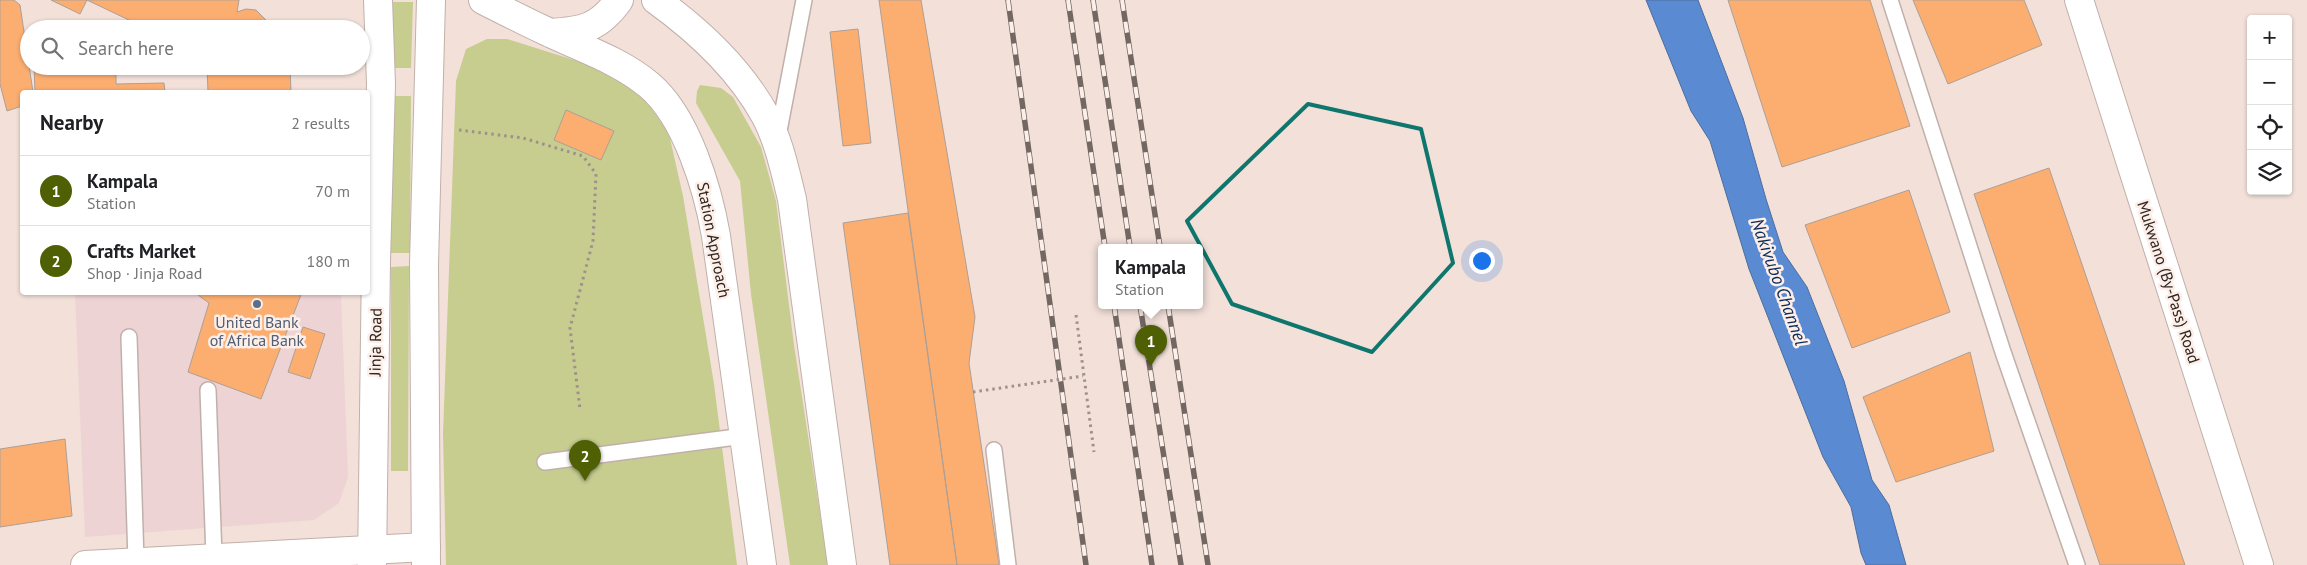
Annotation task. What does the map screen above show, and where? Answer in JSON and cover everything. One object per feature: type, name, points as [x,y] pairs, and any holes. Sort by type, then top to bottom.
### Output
[{"type":"main road","name":"Jinja Road","points":[[372,557],[381,84],[378,0]]},
{"type":"main road","points":[[85,565],[136,561],[426,556],[424,342],[431,0]]},
{"type":"main road","name":"Station Approach","points":[[483,0],[550,33],[606,57],[651,86],[683,132],[705,183],[710,205],[762,565]]},
{"type":"main road","points":[[550,33],[572,32],[592,27],[602,21],[619,0]]},
{"type":"main road","points":[[656,0],[696,30],[723,58],[747,87],[766,116],[777,143],[792,199],[842,565]]},
{"type":"main road","name":"Mukwano (By-Pass) Road","points":[[2079,0],[2259,565]]},
{"type":"main road","points":[[2241,508],[2272,565]]},
{"type":"lane","points":[[777,143],[804,0]]},
{"type":"lane","points":[[1890,0],[2003,352],[2077,565]]},
{"type":"lane","points":[[129,337],[136,561]]},
{"type":"lane","points":[[208,390],[222,560]]},
{"type":"lane","points":[[545,462],[744,436]]},
{"type":"lane","points":[[994,450],[1008,565]]},
{"type":"path","points":[[428,126],[523,138],[583,156],[596,174],[593,241],[570,328],[580,409]]},
{"type":"path","points":[[1076,315],[1094,452]]},
{"type":"path","points":[[974,392],[1083,376]]},
{"type":"highlighted area","points":[[1308,104],[1421,129],[1453,263],[1372,352],[1232,304],[1187,221]]},
{"type":"shaded area","points":[[75,295],[341,295],[348,477],[339,503],[314,520],[85,537]]},
{"type":"green space","points":[[391,2],[413,2],[411,68],[389,68]]},
{"type":"green space","points":[[487,39],[507,39],[609,71],[631,83],[669,134],[683,196],[714,384],[737,565],[446,565],[443,434],[456,81],[466,49]]},
{"type":"green space","points":[[700,85],[721,88],[733,97],[761,147],[776,201],[794,345],[828,565],[790,565],[751,294],[740,181],[696,103],[697,91]]},
{"type":"green space","points":[[392,96],[411,96],[410,253],[391,253]]},
{"type":"green space","points":[[409,266],[408,471],[391,471],[391,267]]},
{"type":"water","name":"Nakivubo Channel","points":[[1646,0],[1698,0],[1743,118],[1783,252],[1807,287],[1844,381],[1872,480],[1889,505],[1906,565],[1866,565],[1861,553],[1851,507],[1823,457],[1749,269],[1710,141],[1691,111]]},
{"type":"building","points":[[0,0],[14,0],[20,5],[22,20],[20,20],[20,75],[30,75],[33,90],[20,90],[20,107],[7,111],[0,84]]},
{"type":"building","points":[[51,0],[87,0],[80,14]]},
{"type":"building","points":[[87,0],[239,0],[237,12],[246,9],[256,10],[266,20],[129,20]]},
{"type":"building","points":[[879,0],[921,0],[975,317],[969,363],[999,565],[957,565]]},
{"type":"building","points":[[1728,0],[1870,0],[1910,126],[1782,167]]},
{"type":"building","points":[[1913,0],[2024,0],[2042,45],[1948,84]]},
{"type":"building","points":[[858,29],[871,143],[843,146],[830,32]]},
{"type":"building","points":[[34,75],[116,75],[116,84],[164,83],[165,90],[35,90]]},
{"type":"building","points":[[207,75],[290,75],[291,90],[208,90]]},
{"type":"building","points":[[566,110],[614,131],[601,160],[554,140]]},
{"type":"building","points":[[2049,168],[2185,565],[2100,565],[1974,194]]},
{"type":"building","points":[[1909,190],[1950,312],[1852,348],[1805,225]]},
{"type":"building","points":[[908,213],[957,565],[890,565],[843,223]]},
{"type":"building","points":[[198,295],[301,295],[261,399],[188,372],[209,303]]},
{"type":"building","points":[[303,327],[325,334],[310,379],[288,372]]},
{"type":"building","points":[[1970,352],[1994,451],[1896,482],[1863,397]]},
{"type":"building","points":[[65,439],[72,516],[0,527],[0,449]]},
{"type":"railway","points":[[1008,0],[1086,565]]},
{"type":"railway","points":[[1068,0],[1105,244]]},
{"type":"railway","points":[[1093,0],[1130,244]]},
{"type":"railway","points":[[1122,0],[1160,244]]},
{"type":"railway","points":[[1115,309],[1152,565]]},
{"type":"railway","points":[[1141,309],[1181,565]]},
{"type":"railway","points":[[1169,309],[1208,565]]},
{"type":"place","name":"United Bank of Africa Bank","points":[[257,304]]},
{"type":"place","name":"Kampala","points":[[1151,366]]},
{"type":"place","name":"Crafts Market","points":[[585,481]]}]
